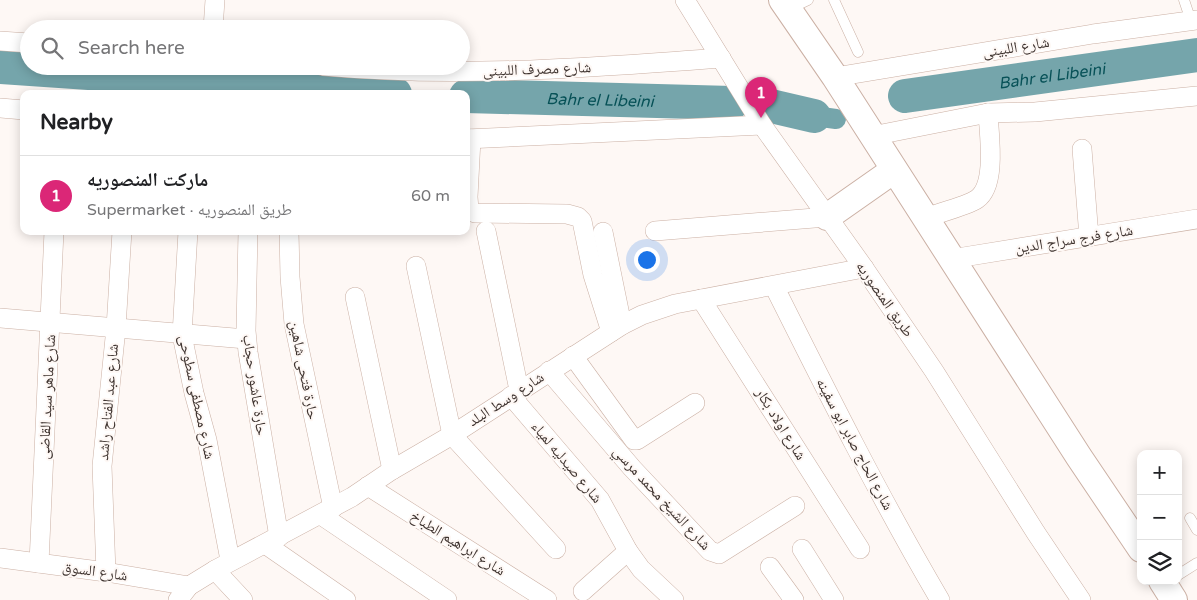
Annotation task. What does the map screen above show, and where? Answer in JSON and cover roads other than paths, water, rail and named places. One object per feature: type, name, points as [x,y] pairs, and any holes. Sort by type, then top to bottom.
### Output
[{"type":"main road","points":[[793,3],[834,77],[1137,543]]},
{"type":"main road","points":[[827,217],[894,170]]},
{"type":"street","points":[[214,20],[215,0]]},
{"type":"street","name":"طريق المنصوريه","points":[[685,0],[762,125],[864,268],[934,371],[1036,533],[1081,600]]},
{"type":"street","name":"شارع اللبينى","points":[[834,77],[1093,34],[1194,21]]},
{"type":"street","points":[[0,41],[20,42]]},
{"type":"street","name":"شارع مصرف اللبينى","points":[[470,71],[554,69],[721,58]]},
{"type":"street","points":[[872,136],[988,113],[1034,112],[1197,96]]},
{"type":"street","points":[[0,108],[20,110]]},
{"type":"street","points":[[925,218],[976,200],[983,194],[989,176],[988,113]]},
{"type":"street","points":[[470,139],[762,125]]},
{"type":"street","points":[[1082,149],[1089,237]]},
{"type":"street","points":[[470,210],[475,213],[567,214],[578,217],[582,221],[593,275],[617,328]]},
{"type":"street","points":[[655,231],[827,217]]},
{"type":"street","name":"شارع فرج سراج الدين","points":[[951,259],[1197,219]]},
{"type":"street","points":[[486,231],[515,393]]},
{"type":"street","points":[[603,232],[617,328]]},
{"type":"street","name":"شارع ماهر سيد القاضى","points":[[39,563],[54,235]]},
{"type":"street","name":"شارع عبد الفتاح راشد","points":[[106,572],[102,466],[116,328],[122,235]]},
{"type":"street","name":"شارع مصطفى سطوحى","points":[[188,235],[182,335],[194,394],[207,440],[222,565]]},
{"type":"street","name":"حارة عاشور حجاب","points":[[248,235],[246,339],[272,540]]},
{"type":"street","name":"حارة فتحى شاهين","points":[[288,235],[294,324],[327,511]]},
{"type":"street","points":[[416,266],[452,435],[556,549]]},
{"type":"street","name":"شارع وسط البلد","points":[[183,593],[222,565],[327,511],[452,435],[617,328],[658,308],[864,268]]},
{"type":"street","name":"شارع الحاج صابر ابو سفينه","points":[[774,286],[906,542],[940,600]]},
{"type":"street","points":[[355,297],[392,470]]},
{"type":"street","name":"شارع اولاد بكار","points":[[701,299],[860,549]]},
{"type":"street","points":[[0,318],[246,339]]},
{"type":"street","points":[[573,356],[634,440],[637,440],[695,403]]},
{"type":"street","name":"شارع الشيخ محمد مرسي","points":[[549,371],[632,468],[712,552],[720,554],[795,506]]},
{"type":"street","name":"شارع صيدليه لمياء","points":[[515,393],[600,500],[628,551],[641,569],[674,600]]},
{"type":"street","name":"شارع ابراهيم الطباخ","points":[[368,486],[547,600]]},
{"type":"street","points":[[327,511],[447,600]]},
{"type":"street","points":[[272,540],[346,600]]},
{"type":"street","points":[[802,550],[834,600]]},
{"type":"street","points":[[583,591],[628,551]]},
{"type":"street","name":"شارع السوق","points":[[0,558],[106,572],[183,593]]},
{"type":"street","points":[[222,565],[243,600]]},
{"type":"street","points":[[770,567],[794,600]]},
{"type":"lane","points":[[834,0],[858,52]]},
{"type":"lane","points":[[1184,0],[1194,21]]},
{"type":"lane","points":[[1190,518],[1197,530]]},
{"type":"lane","points":[[1182,575],[1197,563]]},
{"type":"waterway","name":"Bahr el Libeini","points":[[905,96],[1197,55]]},
{"type":"waterway","name":"Bahr el Libeini","points":[[0,67],[20,68]]},
{"type":"waterway","name":"Bahr el Libeini","points":[[117,75],[336,90]]},
{"type":"waterway","name":"Bahr el Libeini","points":[[470,96],[732,103]]},
{"type":"waterway","name":"Bahr el Libeini","points":[[771,106],[814,116]]},
{"type":"waterway","points":[[814,116],[836,119]]},
{"type":"place","name":"ماركت المنصوريه","points":[[761,118]]}]
